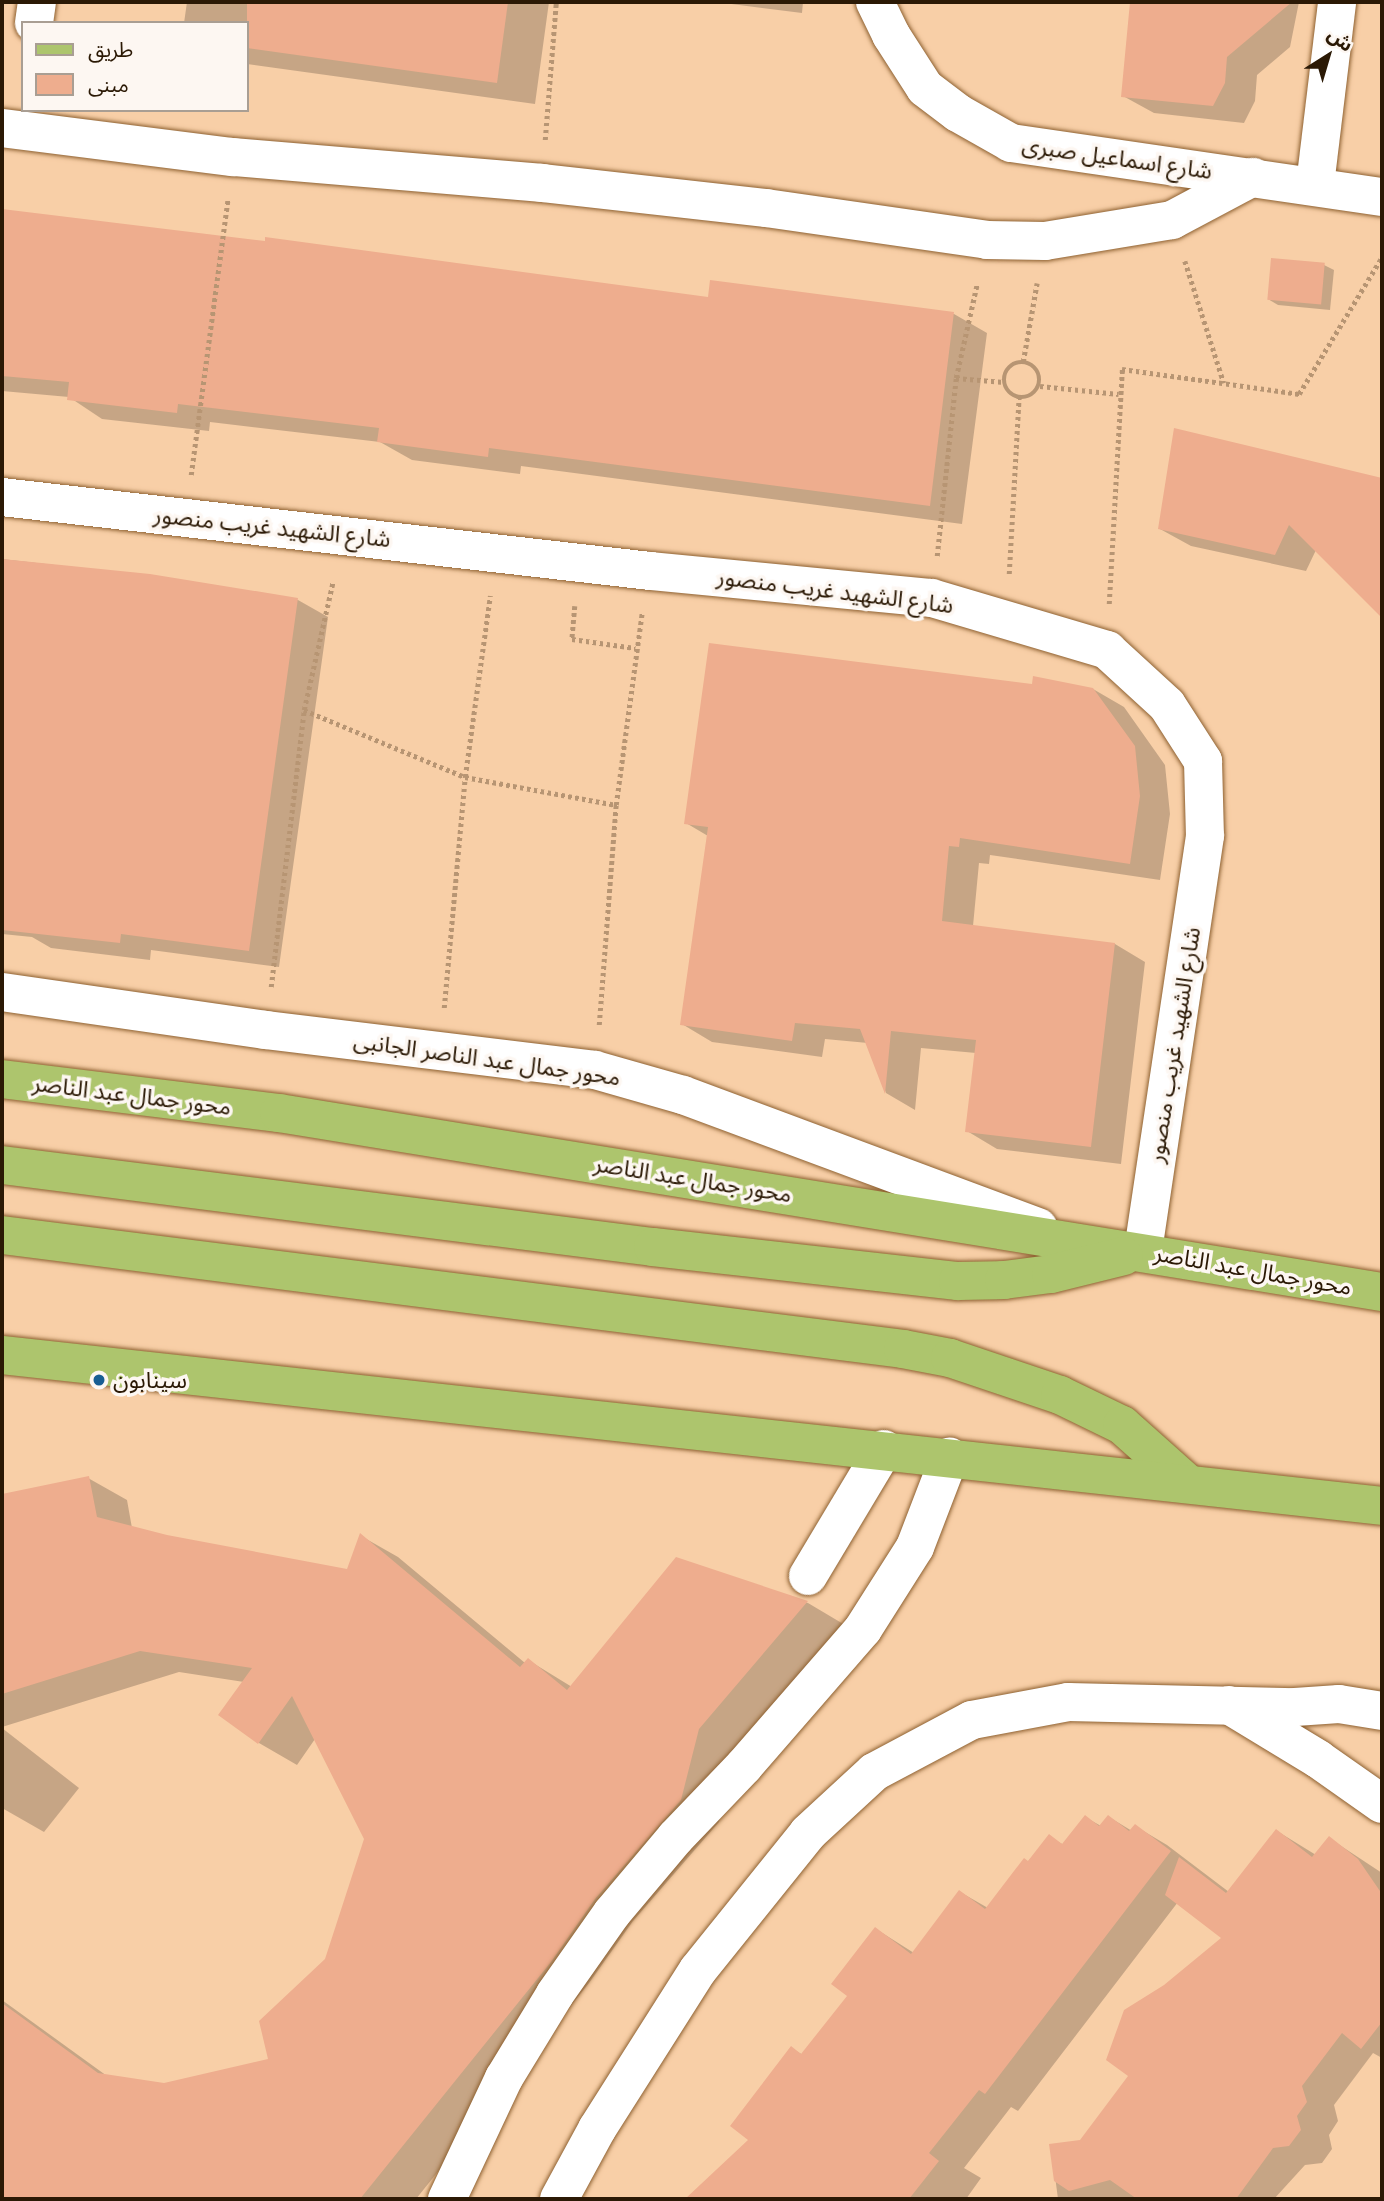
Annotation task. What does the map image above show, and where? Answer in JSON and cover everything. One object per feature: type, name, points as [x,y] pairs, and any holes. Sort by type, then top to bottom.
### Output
[{"type":"main road","name":"محور جمال عبد الناصر","points":[[2,1079],[279,1113],[1143,1251],[1382,1292]]},
{"type":"main road","points":[[2,1165],[653,1247],[958,1281],[1004,1280],[1051,1274],[1143,1251]]},
{"type":"main road","points":[[2,1235],[903,1349],[950,1358],[1060,1395],[1122,1425],[1186,1482]]},
{"type":"main road","points":[[2,1355],[950,1456],[1382,1506]]},
{"type":"street","points":[[34,21],[37,2]]},
{"type":"street","name":"شارع اسماعيل صبرى","points":[[874,2],[891,35],[925,88],[958,113],[1011,143],[1315,185],[1382,197]]},
{"type":"street","points":[[1315,185],[1337,2]]},
{"type":"street","points":[[15,123],[233,157],[542,183],[766,208],[987,240],[1045,241],[1172,220],[1253,177]]},
{"type":"street","name":"شارع الشهيد غريب منصور","points":[[2,497],[650,571],[932,598],[1007,618],[1107,650],[1167,705],[1203,761],[1205,836],[1143,1251]]},
{"type":"street","name":"محور جمال عبد الناصر الجانبى","points":[[2,992],[265,1031],[595,1070],[684,1095],[1073,1240]]},
{"type":"street","points":[[808,1576],[884,1450]]},
{"type":"street","points":[[447,2199],[504,2078],[555,1994],[612,1913],[676,1837],[744,1766],[854,1639],[891,1589],[915,1547],[950,1456]]},
{"type":"street","points":[[559,2199],[597,2129],[698,1970],[808,1833],[874,1772],[972,1720],[1068,1702],[1295,1707],[1339,1704],[1382,1711]]},
{"type":"street","points":[[1227,1704],[1318,1759],[1382,1804]]},
{"type":"path","points":[[542,183],[556,2]]},
{"type":"path","points":[[186,518],[233,157]]},
{"type":"path","points":[[1172,220],[1224,383]]},
{"type":"path","points":[[932,598],[956,378],[987,240]]},
{"type":"path","points":[[1023,362],[1045,241]]},
{"type":"path","points":[[1107,650],[1122,369],[1299,394],[1382,257]]},
{"type":"path","points":[[1004,382],[1009,367],[1023,362],[1037,369],[1040,386]]},
{"type":"path","points":[[956,378],[1004,382]]},
{"type":"path","points":[[1004,382],[1012,395],[1019,397],[1027,397],[1040,386],[1119,394]]},
{"type":"path","points":[[1007,618],[1019,397]]},
{"type":"path","points":[[265,1031],[304,710],[343,535]]},
{"type":"path","points":[[440,1050],[464,776],[496,553]]},
{"type":"path","points":[[578,562],[572,639],[635,648]]},
{"type":"path","points":[[595,1070],[616,805],[635,648],[650,571]]},
{"type":"path","points":[[304,710],[464,776],[616,805]]},
{"type":"building","points":[[247,2],[508,2],[497,83],[248,48]]},
{"type":"building","points":[[1130,2],[1292,2],[1227,57],[1225,83],[1213,106],[1121,97]]},
{"type":"building","points":[[2,209],[265,241],[265,237],[708,297],[710,280],[954,312],[930,506],[489,448],[488,457],[377,442],[379,428],[178,404],[177,413],[67,400],[69,382],[2,376]]},
{"type":"building","points":[[1271,258],[1325,263],[1321,305],[1267,300]]},
{"type":"building","points":[[1174,428],[1382,478],[1382,618],[1289,525],[1275,555],[1158,529]]},
{"type":"building","points":[[2,559],[150,574],[298,598],[249,951],[121,934],[120,943],[2,930]]},
{"type":"building","points":[[709,643],[1032,684],[1033,676],[1093,688],[1135,746],[1140,796],[1130,864],[960,838],[959,847],[949,846],[942,921],[1115,943],[1091,1147],[965,1132],[976,1040],[891,1031],[885,1094],[860,1029],[795,1023],[792,1041],[680,1025],[708,827],[684,824]]},
{"type":"building","points":[[89,1476],[97,1517],[167,1535],[347,1569],[360,1533],[520,1667],[528,1658],[567,1690],[676,1557],[808,1601],[699,1729],[681,1800],[595,1899],[551,1962],[360,2199],[2,2199],[2,2003],[98,2073],[164,2083],[268,2059],[259,2021],[325,1959],[364,1839],[292,1696],[258,1744],[218,1715],[252,1668],[140,1651],[2,1694],[2,1494]]},
{"type":"building","points":[[1085,1815],[1099,1826],[1108,1815],[1129,1831],[1135,1824],[1171,1851],[985,2094],[979,2090],[929,2153],[939,2161],[909,2199],[685,2199],[748,2140],[730,2126],[791,2046],[801,2054],[847,1996],[831,1984],[875,1927],[911,1954],[959,1890],[985,1909],[1024,1858],[1028,1861],[1049,1834],[1062,1844]]},
{"type":"building","points":[[1276,1829],[1312,1857],[1329,1836],[1358,1859],[1382,1894],[1382,2022],[1361,2049],[1342,2033],[1302,2086],[1307,2102],[1297,2116],[1301,2130],[1289,2146],[1273,2148],[1236,2199],[1137,2199],[1110,2180],[1069,2191],[1054,2181],[1049,2144],[1080,2140],[1128,2076],[1106,2060],[1124,2010],[1164,1985],[1221,1938],[1165,1895],[1179,1857],[1226,1893]]},
{"type":"place","name":"سينابون","points":[[99,1380]]}]
